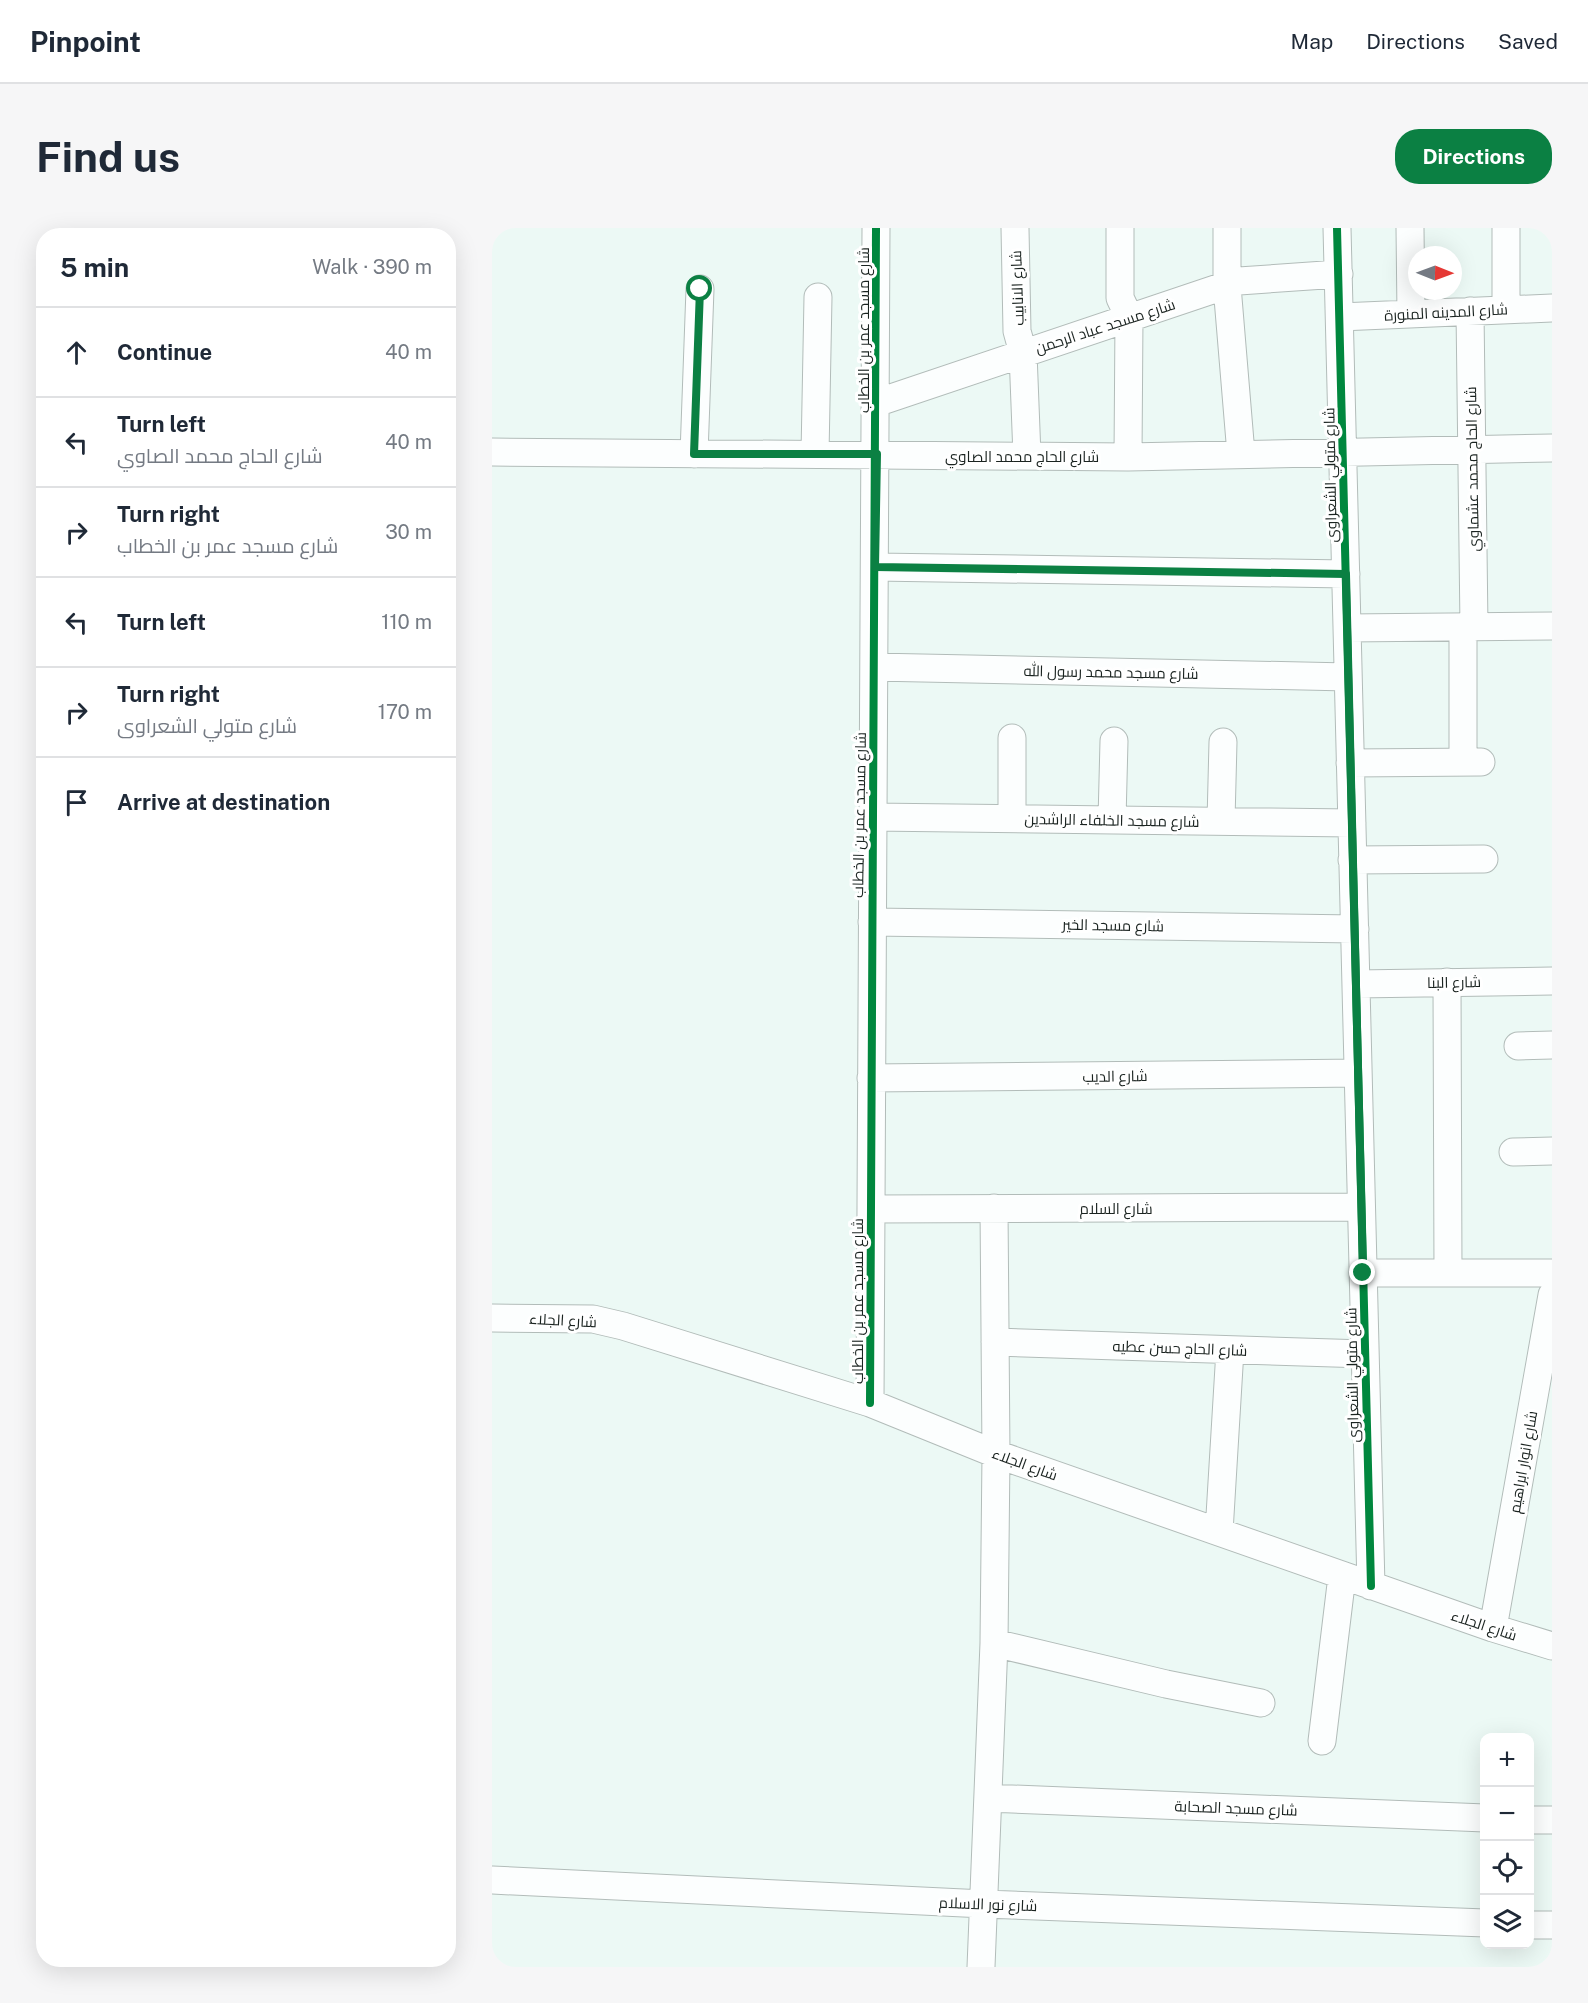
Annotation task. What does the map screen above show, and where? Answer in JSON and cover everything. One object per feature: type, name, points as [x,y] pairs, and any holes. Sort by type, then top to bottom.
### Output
[{"type":"street","name":"شارع مسجد عمر بن الخطاب","points":[[870,1403],[872,817],[877,454],[876,228]]},
{"type":"street","name":"شارع الانابيب","points":[[1015,228],[1017,331],[1023,353],[1027,456]]},
{"type":"street","points":[[1120,228],[1120,298],[1129,317],[1128,457]]},
{"type":"street","points":[[1227,228],[1227,286],[1241,454]]},
{"type":"street","name":"شارع متولي الشعراوى","points":[[1338,228],[1371,1586]]},
{"type":"street","points":[[1410,228],[1411,314]]},
{"type":"street","points":[[1506,228],[1506,309]]},
{"type":"street","name":"شارع مسجد عباد الرحمن","points":[[876,404],[1129,317],[1227,286],[1262,277],[1339,274]]},
{"type":"street","points":[[694,454],[700,289]]},
{"type":"street","points":[[815,454],[818,297]]},
{"type":"street","name":"شارع المدينه المنورة","points":[[1340,317],[1552,308]]},
{"type":"street","name":"شارع الحاج محمد عشماوي","points":[[1350,764],[1472,762],[1469,627],[1472,449],[1470,310]]},
{"type":"street","name":"شارع الحاج محمد الصاوي","points":[[492,453],[1128,457],[1552,448]]},
{"type":"street","points":[[875,567],[1346,574]]},
{"type":"street","points":[[1347,628],[1552,626]]},
{"type":"street","name":"شارع مسجد محمد رسول الله","points":[[874,668],[1348,677]]},
{"type":"street","points":[[1012,738],[1012,818]]},
{"type":"street","points":[[1112,820],[1114,741]]},
{"type":"street","points":[[1221,821],[1223,742]]},
{"type":"street","name":"شارع مسجد الخلفاء الراشدين","points":[[872,817],[1352,823]]},
{"type":"street","points":[[1353,860],[1484,859]]},
{"type":"street","name":"شارع مسجد الخير","points":[[872,922],[1354,929]]},
{"type":"street","name":"شارع البنا","points":[[1356,984],[1552,981]]},
{"type":"street","points":[[1447,982],[1448,1273]]},
{"type":"street","points":[[1518,1046],[1552,1045]]},
{"type":"street","name":"شارع الديب","points":[[871,1078],[1358,1073]]},
{"type":"street","points":[[1514,1152],[1552,1151]]},
{"type":"street","points":[[981,1967],[994,1643],[996,1454],[994,1208]]},
{"type":"street","name":"شارع السلام","points":[[871,1209],[1361,1208]]},
{"type":"street","points":[[1363,1273],[1552,1273]]},
{"type":"street","name":"شارع انوار ابراهيم","points":[[1493,1629],[1552,1295]]},
{"type":"street","name":"شارع الجلاء","points":[[492,1318],[593,1319],[870,1403],[996,1454],[1493,1629],[1552,1646]]},
{"type":"street","name":"شارع الحاج حسن عطيه","points":[[995,1342],[1365,1354]]},
{"type":"street","points":[[1219,1532],[1230,1350]]},
{"type":"street","points":[[1322,1741],[1342,1576]]},
{"type":"street","points":[[994,1643],[1166,1684],[1261,1703]]},
{"type":"street","name":"شارع مسجد الصحابة","points":[[988,1798],[1480,1818]]},
{"type":"street","points":[[1534,1820],[1552,1820]]},
{"type":"street","name":"شارع نور الاسلام","points":[[492,1880],[984,1904],[1480,1923]]},
{"type":"street","points":[[1534,1925],[1552,1925]]},
{"type":"cycle path","points":[[870,1403],[876,228]]},
{"type":"cycle path","points":[[1337,228],[1371,1586]]},
{"type":"route","points":[[700,289],[694,454],[877,454],[875,567],[1346,574],[1363,1273]]}]
